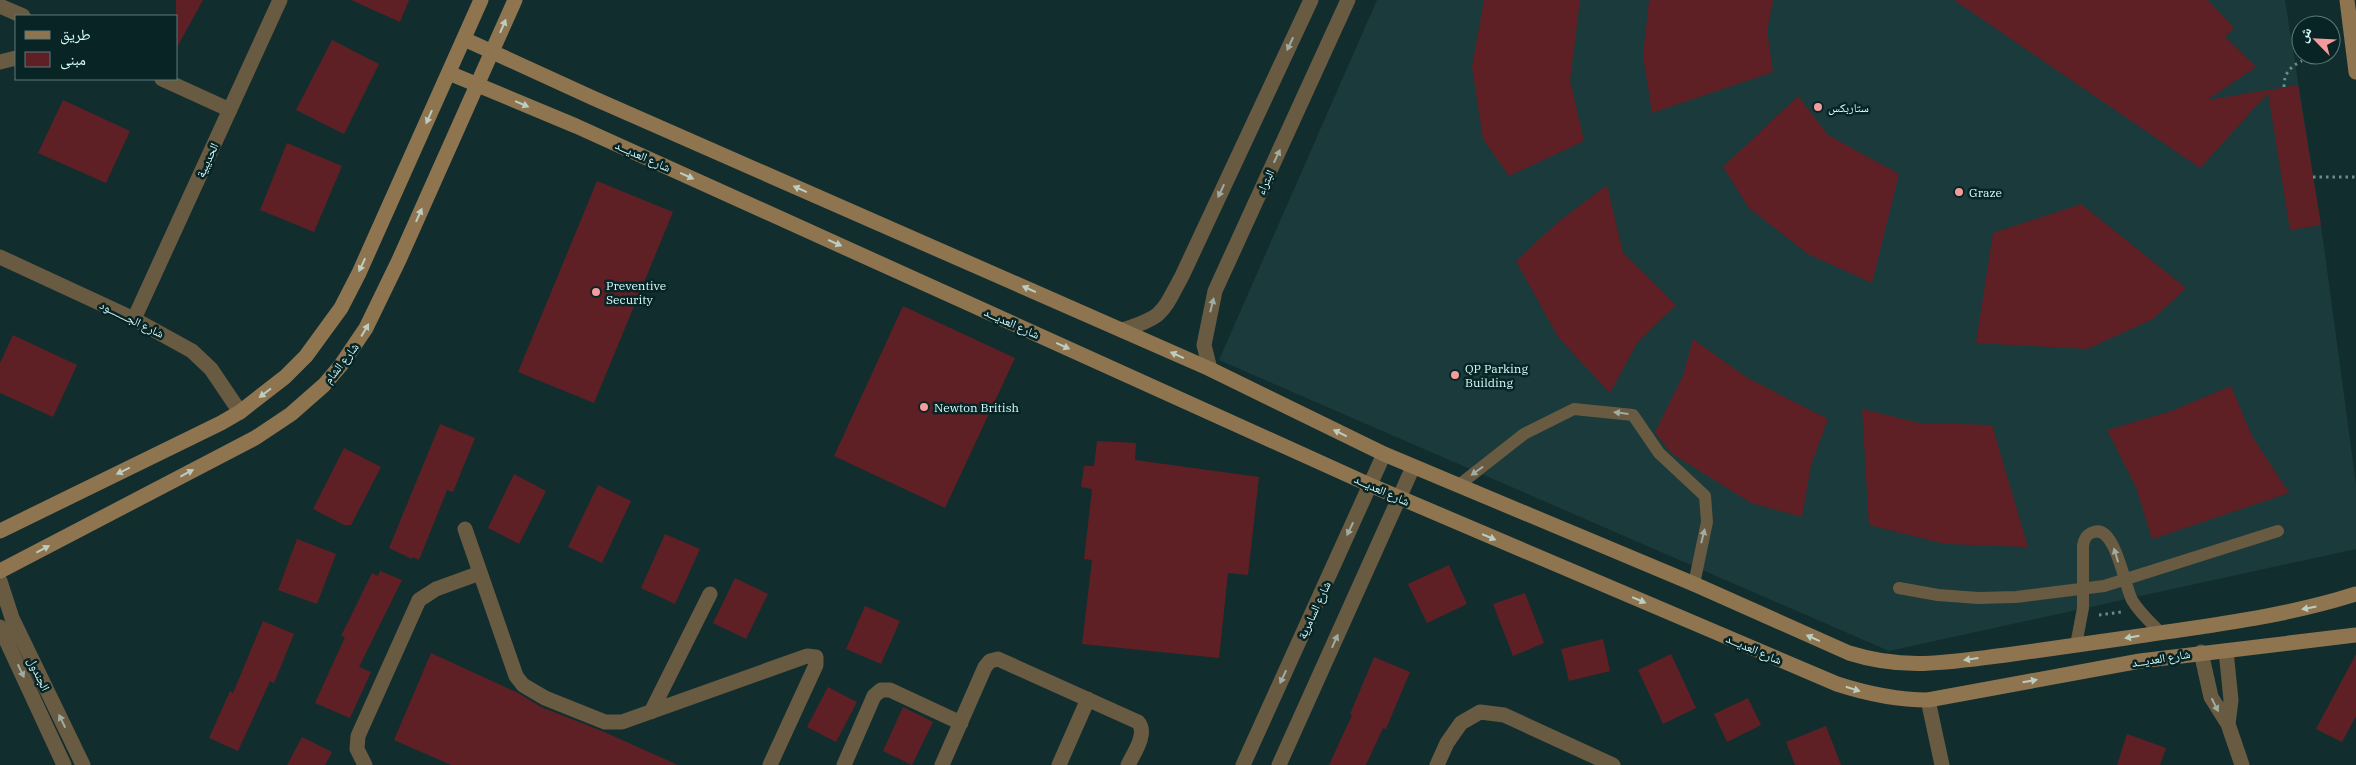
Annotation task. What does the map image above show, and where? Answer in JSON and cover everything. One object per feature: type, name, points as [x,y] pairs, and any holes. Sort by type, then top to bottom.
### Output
[{"type":"street","name":"الحديبية","points":[[134,319],[280,0]]},
{"type":"street","points":[[0,531],[221,423],[240,412],[285,377],[306,356],[341,308],[370,248],[481,0]]},
{"type":"street","name":"شارع الشام","points":[[0,571],[255,438],[291,414],[324,385],[341,365],[366,328],[399,260],[515,0]]},
{"type":"street","points":[[1122,330],[1144,323],[1162,312],[1182,276],[1311,0]]},
{"type":"street","name":"البتراء","points":[[1210,369],[1204,345],[1215,291],[1348,0]]},
{"type":"street","points":[[2347,0],[2356,72]]},
{"type":"street","points":[[0,6],[21,15]]},
{"type":"street","name":"شارع العديـــد","points":[[464,39],[593,98],[1210,369],[1413,467],[1694,584],[1849,654],[1897,664],[1932,664],[2276,615],[2319,606],[2356,594]]},
{"type":"street","points":[[0,62],[15,58]]},
{"type":"street","name":"شارع العديـــد","points":[[449,73],[585,130],[1370,485],[1837,684],[1877,696],[1928,700],[2140,661],[2201,652],[2226,651],[2356,635]]},
{"type":"street","points":[[164,80],[230,110]]},
{"type":"street","name":"شارع الجــــــــود","points":[[0,257],[177,341],[202,359],[240,412]]},
{"type":"street","name":"شارع السامرية","points":[[1243,765],[1384,454]]},
{"type":"street","points":[[1278,765],[1413,467]]},
{"type":"street","points":[[465,529],[516,676],[523,685],[545,698],[605,722],[622,722],[807,656],[816,657],[816,666],[770,765]]},
{"type":"street","points":[[365,765],[357,748],[358,736],[420,600],[436,589],[480,573]]},
{"type":"street","name":"الجندول","points":[[0,581],[12,618],[83,765]]},
{"type":"street","points":[[651,712],[710,594]]},
{"type":"street","name":"الجندول","points":[[0,627],[64,765]]},
{"type":"street","points":[[2226,651],[2231,700],[2228,724]]},
{"type":"street","points":[[2201,652],[2211,697],[2228,724],[2242,765]]},
{"type":"street","points":[[945,764],[985,666],[994,659],[1002,660],[1140,724],[1142,734],[1128,765]]},
{"type":"street","points":[[844,765],[874,696],[881,690],[890,690],[961,723]]},
{"type":"street","points":[[1059,765],[1088,699]]},
{"type":"street","points":[[1928,700],[1942,765]]},
{"type":"street","points":[[1437,765],[1447,743],[1461,723],[1480,712],[1504,714],[1612,765]]},
{"type":"lane","points":[[1459,485],[1524,434],[1574,409],[1633,415],[1658,453],[1704,496],[1707,522],[1694,584]]},
{"type":"lane","points":[[2076,645],[2082,617],[2084,539],[2090,533],[2098,531],[2105,533],[2110,539],[2124,581],[2138,609],[2160,632]]},
{"type":"lane","points":[[1899,588],[1938,595],[1978,598],[2016,597],[2083,589],[2124,581],[2278,531]]},
{"type":"path","points":[[2284,88],[2284,79],[2288,71],[2296,65]]},
{"type":"path","points":[[2313,177],[2356,177]]},
{"type":"path","points":[[2082,617],[2138,609]]},
{"type":"shaded area","points":[[1377,0],[2285,0],[2291,38],[2291,65],[2295,65],[2321,225],[2356,484],[2356,549],[1889,651],[1219,360]]},
{"type":"building","points":[[176,0],[203,0],[178,45],[178,15],[176,15]]},
{"type":"building","points":[[351,0],[409,0],[400,22]]},
{"type":"building","points":[[1484,0],[1580,0],[1570,80],[1584,141],[1509,176],[1483,139],[1472,67]]},
{"type":"building","points":[[1649,0],[1773,0],[1767,31],[1773,72],[1652,113],[1643,55]]},
{"type":"building","points":[[1954,0],[2208,0],[2234,28],[2225,37],[2256,67],[2207,100],[2298,85],[2321,225],[2290,230],[2268,93],[2200,168]]},
{"type":"building","points":[[332,40],[379,64],[344,134],[296,110]]},
{"type":"building","points":[[1798,96],[1828,135],[1899,174],[1872,283],[1808,254],[1749,208],[1723,167]]},
{"type":"building","points":[[63,100],[130,131],[106,183],[38,153]]},
{"type":"building","points":[[287,143],[342,166],[314,232],[260,210]]},
{"type":"building","name":"Preventive Security","points":[[597,181],[673,212],[594,403],[518,372]]},
{"type":"building","points":[[1607,185],[1623,253],[1676,305],[1637,343],[1610,393],[1558,337],[1516,261],[1558,222]]},
{"type":"building","points":[[2081,204],[2186,288],[2153,319],[2087,349],[1976,343],[1993,233]]},
{"type":"building","name":"Newton British","points":[[903,306],[1015,358],[945,508],[834,456]]},
{"type":"building","points":[[13,335],[77,365],[53,417],[0,393],[0,363]]},
{"type":"building","points":[[1693,339],[1746,377],[1828,419],[1811,465],[1802,517],[1751,503],[1671,453],[1655,432],[1683,376]]},
{"type":"building","points":[[2231,386],[2252,436],[2289,493],[2152,539],[2136,487],[2107,430],[2169,412]]},
{"type":"building","points":[[1862,409],[1919,423],[1992,425],[2028,547],[1945,544],[1869,525]]},
{"type":"building","points":[[440,424],[475,438],[453,492],[447,490],[419,560],[413,557],[412,559],[389,548]]},
{"type":"building","points":[[1097,441],[1136,443],[1135,460],[1259,477],[1248,575],[1228,573],[1219,658],[1082,644],[1092,560],[1084,559],[1092,489],[1081,487],[1084,466],[1094,466]]},
{"type":"building","points":[[344,448],[381,467],[351,525],[344,525],[313,509]]},
{"type":"building","points":[[514,474],[546,491],[519,544],[488,528]]},
{"type":"building","points":[[598,485],[631,501],[602,563],[568,547]]},
{"type":"building","points":[[665,534],[700,549],[675,604],[641,588]]},
{"type":"building","points":[[297,539],[336,554],[317,604],[278,590]]},
{"type":"building","points":[[1449,565],[1467,604],[1427,623],[1408,584]]},
{"type":"building","points":[[380,571],[402,580],[359,667],[371,672],[350,718],[315,703],[345,637],[341,636],[372,573],[378,576]]},
{"type":"building","points":[[735,578],[768,594],[746,639],[713,623]]},
{"type":"building","points":[[1525,593],[1544,643],[1513,656],[1493,604]]},
{"type":"building","points":[[865,606],[900,621],[881,664],[846,649]]},
{"type":"building","points":[[263,621],[294,634],[274,683],[270,681],[238,751],[209,738],[230,691],[233,693]]},
{"type":"building","points":[[1603,639],[1610,671],[1569,681],[1561,649]]},
{"type":"building","points":[[431,653],[518,693],[541,707],[602,731],[678,765],[451,765],[394,740]]},
{"type":"building","points":[[1671,654],[1696,708],[1663,724],[1638,670]]},
{"type":"building","points":[[2356,654],[2356,716],[2342,742],[2316,729]]},
{"type":"building","points":[[1374,657],[1410,672],[1386,729],[1383,728],[1366,765],[1329,765],[1352,715],[1350,714]]},
{"type":"building","points":[[828,687],[857,702],[836,742],[807,727]]},
{"type":"building","points":[[1748,698],[1761,725],[1727,742],[1714,714]]},
{"type":"building","points":[[903,707],[933,722],[912,765],[883,751]]},
{"type":"building","points":[[1826,726],[1841,765],[1795,765],[1786,742]]},
{"type":"building","points":[[2127,734],[2166,748],[2160,765],[2117,765]]},
{"type":"building","points":[[302,737],[332,752],[325,765],[287,765]]},
{"type":"place","name":"ستاربكس","points":[[1818,107]]},
{"type":"place","name":"Graze","points":[[1959,192]]},
{"type":"place","name":"Preventive Security","points":[[596,292]]},
{"type":"place","name":"QP Parking Building","points":[[1455,375]]},
{"type":"place","name":"Newton British","points":[[924,407]]}]
